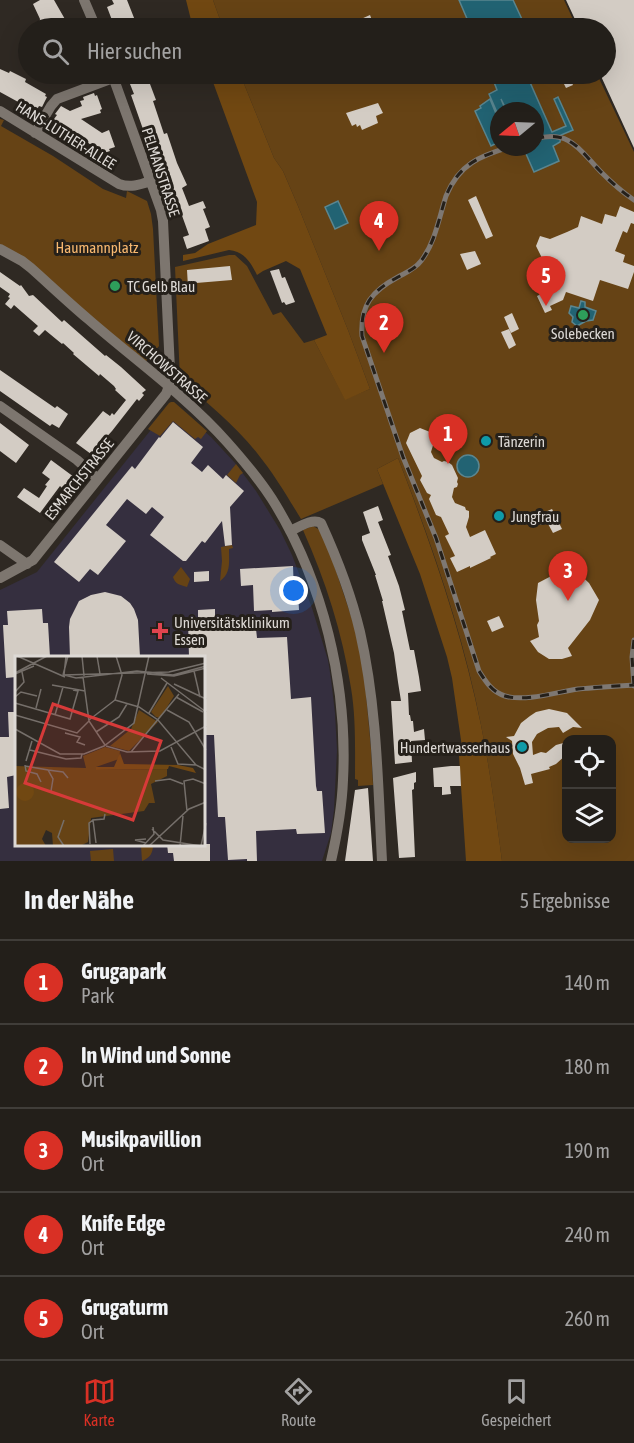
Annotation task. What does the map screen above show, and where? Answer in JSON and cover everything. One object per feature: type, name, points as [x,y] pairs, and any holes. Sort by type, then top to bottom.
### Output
[{"type":"street","points":[[84,0],[92,18]]},
{"type":"street","name":"PELMANSTRASSE","points":[[35,133],[57,99],[94,84]]},
{"type":"street","name":"PELMANSTRASSE","points":[[116,84],[164,221],[169,386]]},
{"type":"street","name":"HANS-LUTHER-ALLEE","points":[[0,111],[118,184],[135,186],[151,181]]},
{"type":"street","name":"VIRCHOWSTRASSE","points":[[0,249],[31,268],[169,386],[226,440],[271,498],[290,531],[303,558],[324,618],[339,686],[343,727],[343,783],[331,861]]},
{"type":"street","name":"ESMARCHSTRASSE","points":[[0,578],[33,560],[166,394],[169,386]]},
{"type":"street","points":[[0,406],[77,460],[98,479]]},
{"type":"street","points":[[290,531],[312,521],[321,523],[349,593],[360,632],[368,674],[376,752],[382,861]]},
{"type":"street","points":[[0,545],[27,564]]},
{"type":"shaded area","points":[[186,0],[213,0],[219,18],[190,18]]},
{"type":"shaded area","points":[[214,84],[244,84],[274,158],[283,171],[298,206],[370,389],[345,400],[314,340],[327,335],[300,269],[286,261],[257,275],[243,255],[229,250],[183,261],[183,255],[195,253],[208,244],[256,225],[257,202]]},
{"type":"shaded area","name":"Universitätsklinikum Essen","points":[[170,406],[175,406],[211,437],[256,491],[292,555],[312,608],[328,660],[337,750],[331,833],[322,861],[0,861],[0,590],[37,572]]},
{"type":"shaded area","points":[[398,458],[423,524],[465,657],[484,742],[502,861],[466,861],[459,756],[463,754],[452,678],[420,574],[377,469]]},
{"type":"green space","points":[[213,0],[564,0],[572,18],[219,18]]},
{"type":"green space","points":[[244,84],[602,84],[634,152],[634,861],[502,861],[493,793],[474,691],[456,623],[423,523],[398,458],[377,469],[383,484],[301,519],[275,477],[248,443],[220,414],[180,379],[175,267],[235,255],[247,266],[273,315],[281,312],[304,343],[314,340],[345,399],[370,389],[283,171],[274,158]]},
{"type":"green space","name":"Haumannplatz","points":[[0,119],[4,120],[1,126],[53,156],[103,189],[126,198],[127,191],[147,201],[153,229],[159,346],[154,352],[148,352],[151,356],[146,361],[0,246]]},
{"type":"green space","points":[[171,402],[174,402],[207,431],[201,439],[198,437],[195,439],[173,421],[160,436],[148,429]]},
{"type":"green space","points":[[236,464],[243,473],[236,483],[227,475]]},
{"type":"green space","points":[[313,526],[320,530],[328,547],[354,625],[364,672],[373,785],[358,786],[358,780],[355,779],[353,699],[343,647],[332,608],[303,530]]},
{"type":"green space","points":[[232,545],[233,548],[229,549],[228,571],[220,581],[221,547]]},
{"type":"green space","points":[[181,567],[190,579],[187,587],[176,583],[173,577]]},
{"type":"green space","points":[[141,846],[153,846],[149,857],[142,861]]},
{"type":"green space","points":[[113,849],[114,861],[91,861],[90,851]]},
{"type":"water","points":[[459,0],[513,0],[521,18],[467,18]]},
{"type":"water","points":[[495,84],[531,84],[539,102],[502,102],[501,99],[502,102],[492,102],[489,94],[497,90]]},
{"type":"water","points":[[558,97],[573,130],[561,135],[560,142],[553,146],[559,161],[534,172],[527,156],[544,156],[544,114],[552,132],[566,126],[554,99]]},
{"type":"water","points":[[490,99],[490,144],[475,111],[481,108],[480,106]]},
{"type":"water","points":[[338,201],[348,223],[335,229],[325,207]]},
{"type":"water","name":"Solebecken","points":[[581,301],[585,302],[585,307],[596,311],[593,320],[577,326],[572,322],[573,317],[569,313],[571,306],[579,308]]},
{"type":"water","points":[[468,455],[476,458],[479,466],[476,474],[468,477],[460,474],[457,466],[460,458]]},
{"type":"building","points":[[40,0],[54,0],[64,18],[40,18],[33,4]]},
{"type":"building","points":[[112,0],[127,0],[134,18],[111,18],[107,7],[114,4]]},
{"type":"building","points":[[566,0],[634,0],[634,148],[605,84],[616,84],[616,18],[574,18]]},
{"type":"building","points":[[0,69],[18,75],[18,84],[28,84],[46,94],[47,97],[42,107],[39,106],[35,113],[0,92]]},
{"type":"building","points":[[130,84],[150,84],[164,134],[167,133],[187,185],[182,188],[189,206],[203,201],[206,208],[203,209],[210,227],[205,229],[209,241],[187,249],[183,237],[189,235],[180,210],[177,211],[174,202],[177,201],[158,165],[154,164],[160,149],[151,152],[131,95],[134,94]]},
{"type":"building","points":[[94,93],[102,109],[101,113],[81,119],[102,133],[109,130],[115,147],[104,153],[55,122],[54,119],[61,106],[70,111],[82,106],[80,101],[84,100],[83,97]]},
{"type":"building","points":[[378,103],[383,113],[376,116],[378,123],[362,130],[360,125],[352,126],[346,113]]},
{"type":"building","points":[[476,196],[493,236],[486,239],[468,200]]},
{"type":"building","points":[[620,206],[634,212],[634,224],[631,223],[627,233],[623,231],[615,251],[625,255],[623,262],[634,266],[628,289],[600,280],[593,301],[566,292],[563,300],[550,306],[552,310],[545,313],[537,296],[555,287],[549,274],[539,270],[543,260],[536,246],[540,236],[550,239],[578,227],[581,216],[602,224],[605,214],[616,217]]},
{"type":"building","points":[[475,251],[481,264],[467,270],[460,254]]},
{"type":"building","points":[[230,266],[232,280],[196,283],[197,286],[188,287],[187,270]]},
{"type":"building","points":[[279,269],[282,278],[285,277],[295,302],[286,305],[282,303],[270,271]]},
{"type":"building","points":[[0,272],[21,285],[29,296],[33,295],[62,322],[64,320],[146,390],[139,401],[137,399],[91,454],[76,443],[103,411],[110,416],[112,413],[114,415],[126,400],[115,390],[114,386],[100,374],[99,376],[63,343],[45,330],[39,336],[33,331],[38,326],[14,305],[11,309],[5,304],[10,294],[0,287]]},
{"type":"building","points":[[512,313],[519,329],[511,333],[504,317]]},
{"type":"building","points":[[509,329],[516,345],[509,349],[501,332]]},
{"type":"building","points":[[0,370],[55,408],[57,406],[68,414],[59,428],[52,424],[50,426],[0,391]]},
{"type":"building","points":[[173,422],[203,447],[191,463],[202,472],[208,465],[223,479],[226,475],[244,491],[230,507],[232,545],[225,546],[222,521],[205,543],[202,541],[186,561],[183,561],[150,535],[164,517],[152,507],[146,514],[127,499],[106,525],[126,541],[98,575],[90,569],[79,582],[54,562],[132,466],[135,469]]},
{"type":"building","points":[[0,423],[29,445],[16,463],[0,451]]},
{"type":"building","points":[[420,428],[434,436],[431,452],[434,458],[452,465],[458,478],[458,484],[454,488],[452,497],[455,503],[469,511],[466,527],[470,537],[485,530],[496,554],[470,568],[470,566],[457,572],[450,558],[455,556],[445,536],[449,534],[441,517],[436,515],[429,499],[431,495],[427,493],[420,480],[422,476],[406,443],[410,433]]},
{"type":"building","points":[[51,460],[74,477],[64,490],[60,486],[40,513],[17,497],[24,488],[39,498],[50,479],[42,473]]},
{"type":"building","points":[[378,506],[383,520],[378,522],[391,555],[388,556],[399,586],[405,610],[402,611],[410,650],[414,650],[419,677],[421,691],[408,693],[409,715],[413,721],[414,732],[424,729],[425,740],[411,741],[412,762],[395,764],[391,701],[401,701],[394,653],[376,575],[362,540],[362,536],[370,533],[363,512]]},
{"type":"building","points":[[552,509],[562,529],[553,533],[547,522],[540,525],[536,516]]},
{"type":"building","points":[[293,566],[294,592],[298,592],[299,610],[254,611],[253,585],[241,586],[240,569]]},
{"type":"building","points":[[574,569],[589,583],[599,600],[590,620],[568,648],[572,656],[549,659],[538,652],[530,641],[539,637],[536,600],[538,583],[557,573]]},
{"type":"building","points":[[209,571],[209,581],[194,582],[194,572]]},
{"type":"building","points":[[105,592],[121,596],[130,603],[138,620],[140,656],[70,656],[70,619],[79,601]]},
{"type":"building","points":[[42,609],[43,623],[48,623],[50,656],[15,656],[15,677],[6,678],[3,625],[8,625],[7,611]]},
{"type":"building","points":[[215,609],[215,619],[224,619],[225,627],[237,619],[255,620],[257,638],[287,637],[291,699],[311,697],[316,786],[317,791],[322,791],[325,833],[297,834],[296,829],[256,831],[257,861],[228,860],[225,817],[218,817],[214,735],[206,735],[206,656],[189,656],[188,621],[198,620],[198,610]]},
{"type":"building","points":[[499,616],[504,627],[492,632],[487,621]]},
{"type":"building","name":"Hundertwasserhaus","points":[[549,709],[567,713],[582,728],[573,727],[563,733],[559,727],[548,728],[537,734],[532,742],[533,755],[546,753],[562,743],[562,759],[549,767],[550,769],[531,774],[533,783],[525,785],[513,754],[512,741],[506,737],[514,736],[521,723],[536,712]]},
{"type":"building","points":[[8,712],[15,712],[15,775],[7,777],[9,808],[0,809],[0,737],[9,737]]},
{"type":"building","points":[[460,766],[461,786],[450,786],[451,794],[442,795],[442,787],[434,787],[433,768]]},
{"type":"building","points":[[416,772],[416,782],[412,790],[415,857],[399,858],[393,778]]},
{"type":"building","points":[[368,788],[373,861],[345,861],[355,790]]},
{"type":"building","points":[[210,844],[210,861],[174,861],[173,853],[168,853],[167,846],[206,846]]},
{"type":"railway","points":[[544,138],[558,137],[574,144],[634,200]]},
{"type":"railway","points":[[490,154],[472,163],[457,176],[446,196],[426,254],[416,266],[389,282],[370,300],[363,316],[362,336],[403,457],[436,538],[479,671],[487,683],[500,694],[513,698],[542,696],[578,689],[634,685]]},
{"type":"railway","points":[[634,640],[632,657],[634,686]]},
{"type":"place","name":"Knife Edge","points":[[379,251]]},
{"type":"place","name":"TC Gelb Blau","points":[[115,286]]},
{"type":"place","name":"Grugaturm","points":[[546,306]]},
{"type":"place","name":"Solebecken","points":[[583,315]]},
{"type":"place","name":"In Wind und Sonne","points":[[384,353]]},
{"type":"place","name":"Tänzerin","points":[[486,441]]},
{"type":"place","name":"Grugapark","points":[[448,464]]},
{"type":"place","name":"Jungfrau","points":[[499,516]]},
{"type":"place","name":"Musikpavillion","points":[[568,601]]},
{"type":"place","name":"Universitätsklinikum Essen","points":[[160,631]]},
{"type":"place","name":"Hundertwasserhaus","points":[[522,747]]}]
